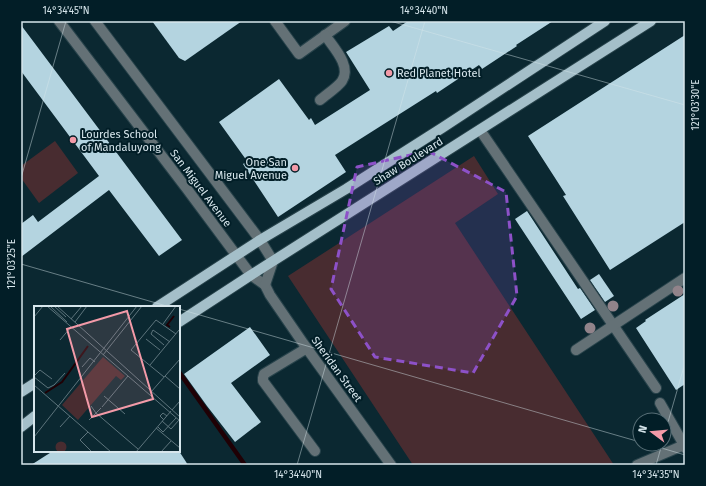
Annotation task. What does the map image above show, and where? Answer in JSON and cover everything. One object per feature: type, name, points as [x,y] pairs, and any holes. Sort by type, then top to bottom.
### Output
[{"type":"main road","name":"Shaw Boulevard","points":[[159,306],[260,240],[372,173],[605,21]]},
{"type":"main road","name":"Shaw Boulevard","points":[[180,321],[651,21]]},
{"type":"main road","points":[[21,392],[34,384]]},
{"type":"street","name":"San Miguel Avenue","points":[[59,21],[251,275]]},
{"type":"street","name":"San Miguel Avenue","points":[[95,21],[260,240],[273,261]]},
{"type":"street","points":[[275,21],[299,54],[345,21]]},
{"type":"street","points":[[320,100],[342,82],[345,76],[345,69],[342,59],[325,35]]},
{"type":"street","points":[[480,130],[656,388]]},
{"type":"street","points":[[265,285],[273,261]]},
{"type":"street","name":"Sheridan Street","points":[[251,275],[265,285],[270,295],[307,348],[391,465]]},
{"type":"street","points":[[576,350],[685,278]]},
{"type":"street","points":[[307,348],[264,374],[263,378],[315,451]]},
{"type":"street","points":[[637,465],[685,446],[660,403]]},
{"type":"highlighted area","points":[[428,151],[506,192],[517,296],[473,373],[375,357],[331,289],[357,167]]},
{"type":"shaded area","points":[[55,141],[78,173],[39,203],[21,178],[21,166]]},
{"type":"shaded area","points":[[474,156],[498,194],[455,223],[614,465],[413,465],[288,276]]},
{"type":"building","points":[[152,21],[242,21],[185,61],[179,58]]},
{"type":"building","points":[[408,21],[553,21],[482,69],[479,65],[437,93],[436,91],[335,155],[346,172],[278,217],[243,164],[247,161],[219,122],[279,79],[309,120],[311,118],[315,125],[370,90],[346,52],[389,26],[393,31]]},
{"type":"building","points":[[21,25],[182,240],[159,256],[109,190],[21,257],[21,224],[33,215],[38,222],[99,176],[21,71]]},
{"type":"building","points":[[685,35],[685,222],[610,270],[563,196],[566,195],[528,136]]},
{"type":"building","points":[[527,211],[578,289],[580,288],[595,310],[581,319],[515,219]]},
{"type":"building","points":[[599,274],[614,296],[605,302],[590,280]]},
{"type":"building","points":[[685,294],[685,384],[676,390],[636,328],[646,321],[645,320]]},
{"type":"building","points":[[250,327],[270,355],[231,383],[261,422],[235,442],[184,374]]},
{"type":"building","points":[[51,452],[180,452],[188,465],[31,465]]},
{"type":"waterway","points":[[180,373],[245,465]]},
{"type":"place","name":"Red Planet Hotel","points":[[389,73]]},
{"type":"place","name":"Lourdes School of Mandaluyong","points":[[73,140]]},
{"type":"place","name":"One San Miguel Avenue","points":[[295,168]]}]
